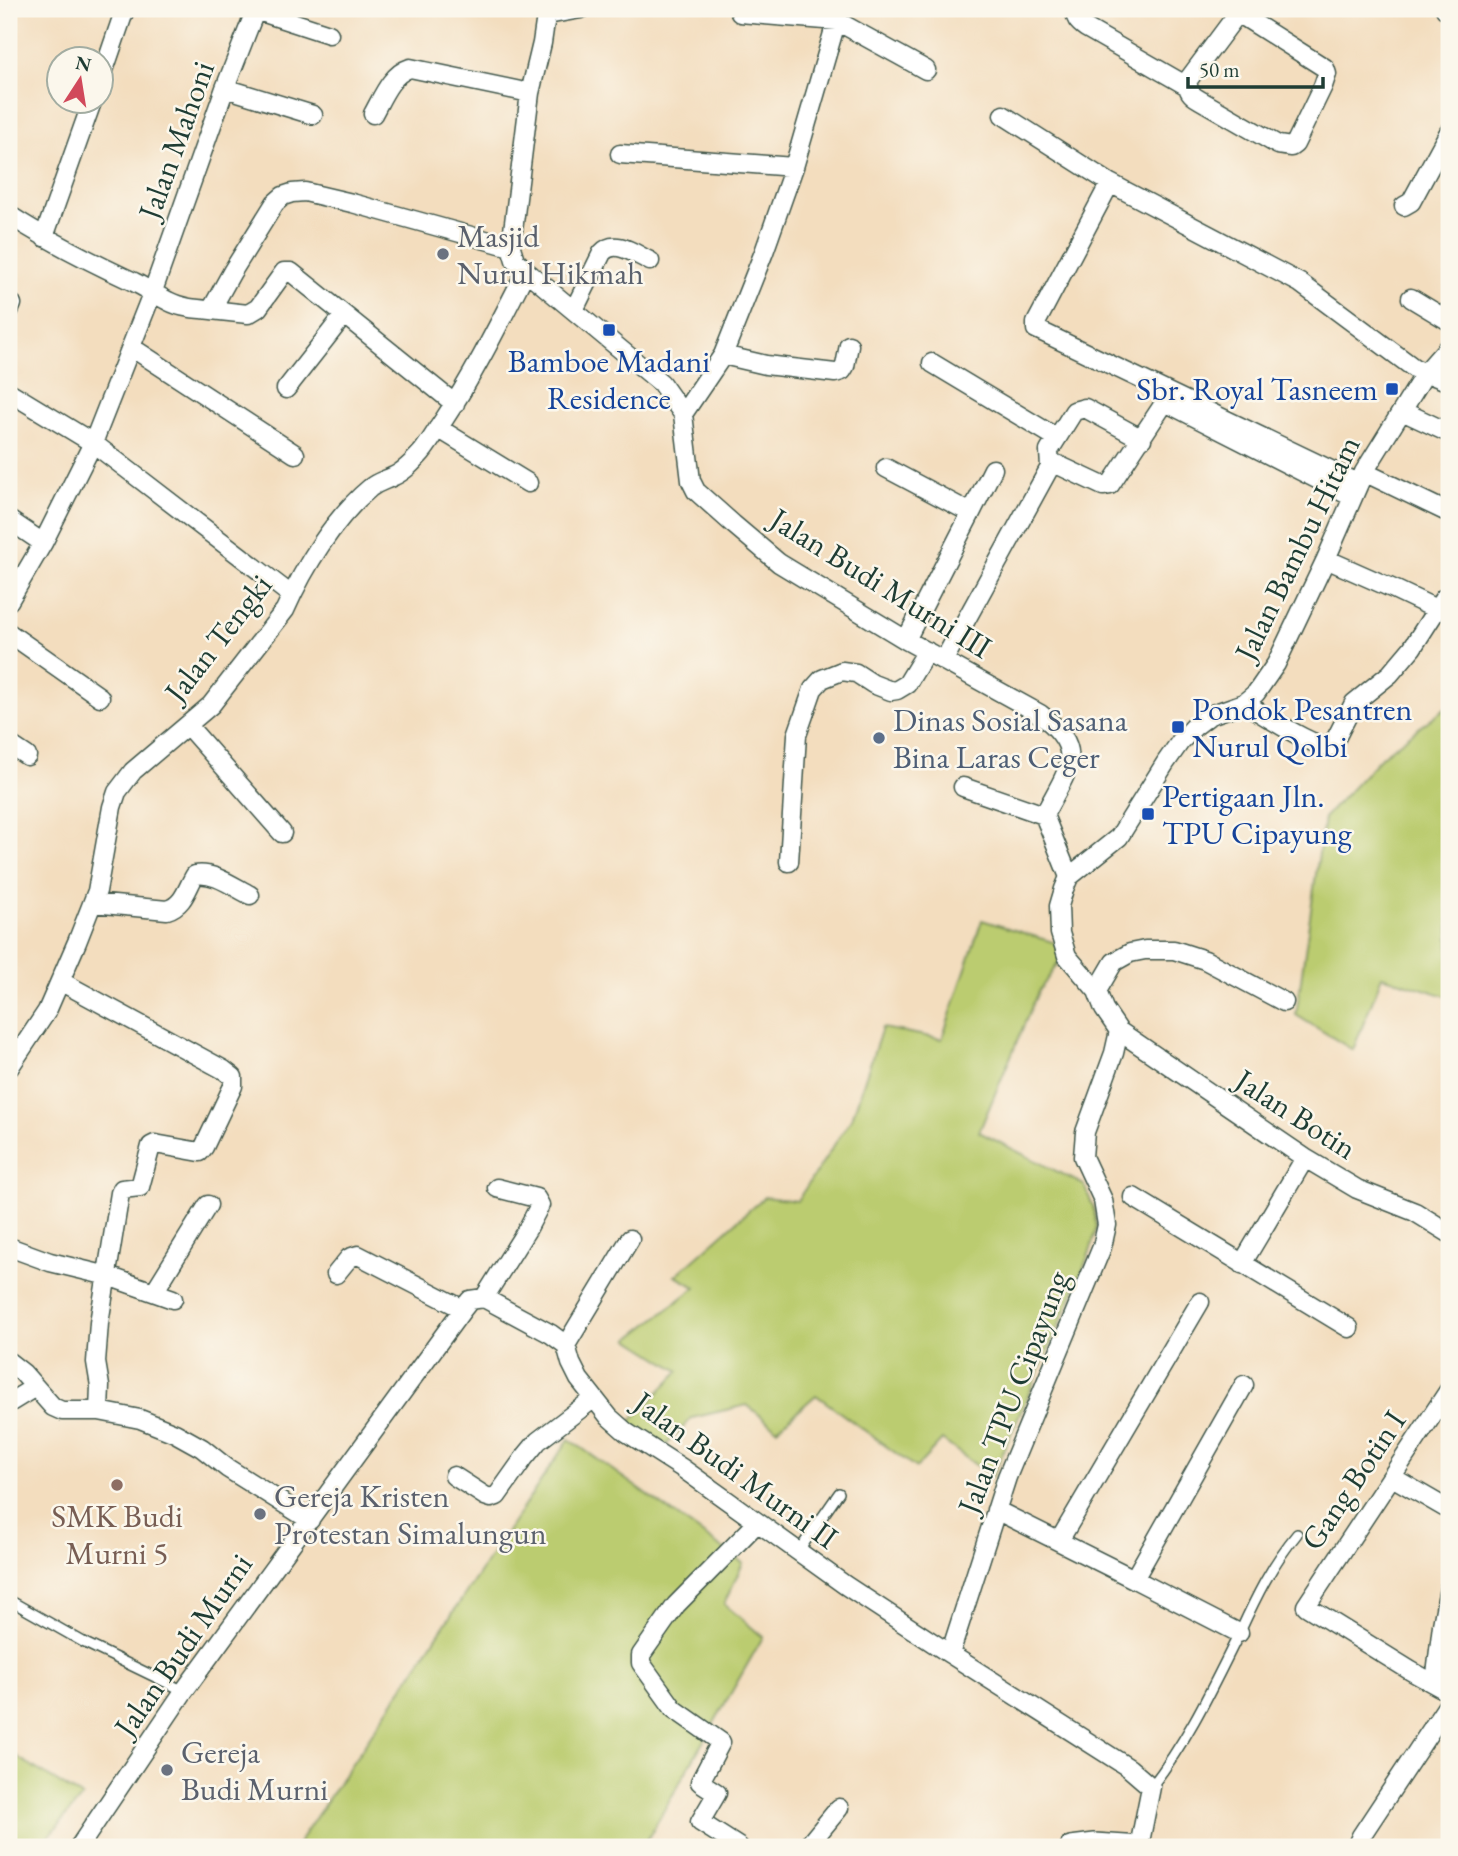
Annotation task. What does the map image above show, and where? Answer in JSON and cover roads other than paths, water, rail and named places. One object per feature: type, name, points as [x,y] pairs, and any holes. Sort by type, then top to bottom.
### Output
[{"type":"street","points":[[112,46],[125,9]]},
{"type":"street","points":[[256,9],[329,34]]},
{"type":"street","name":"Jalan Mahoni","points":[[9,601],[43,542],[93,443],[153,291],[256,9]]},
{"type":"street","points":[[211,310],[275,202],[292,193],[305,192],[352,203],[511,247],[530,93],[547,12],[580,9]]},
{"type":"street","points":[[1077,9],[1077,22],[1187,86],[1193,96],[1278,145],[1291,147],[1295,144],[1327,74],[1325,68],[1240,11],[1188,80],[1187,86]]},
{"type":"street","points":[[740,13],[839,15],[926,70]]},
{"type":"street","points":[[683,414],[723,355],[764,252],[794,167],[839,15]]},
{"type":"street","points":[[373,114],[400,71],[410,68],[530,93]]},
{"type":"street","points":[[225,88],[313,115]]},
{"type":"street","points":[[1003,114],[1110,183],[1300,283],[1414,368],[1449,382]]},
{"type":"street","points":[[44,237],[87,116]]},
{"type":"street","points":[[1404,206],[1411,202],[1449,132]]},
{"type":"street","points":[[620,154],[794,167]]},
{"type":"street","points":[[1110,183],[1036,323],[1036,329],[1358,484]]},
{"type":"street","points":[[9,215],[85,260],[178,305],[248,314],[258,308],[284,272],[291,272],[455,404]]},
{"type":"street","points":[[574,310],[607,247],[615,245],[650,261]]},
{"type":"street","name":"Jalan Budi Murni III","points":[[511,247],[516,260],[526,271],[661,383],[683,414],[691,481],[696,491],[779,563],[906,640],[1041,714],[1055,725],[1068,743],[1069,759],[1064,776],[1044,815]]},
{"type":"street","name":"Jalan Tengki","points":[[9,1068],[47,1011],[93,903],[117,792],[133,771],[211,705],[285,610],[291,595],[332,529],[359,497],[379,481],[405,470],[423,451],[483,356],[526,271]]},
{"type":"street","points":[[1411,298],[1449,321]]},
{"type":"street","points":[[286,389],[344,315]]},
{"type":"street","points":[[723,355],[766,365],[835,373],[842,371],[845,366],[849,345]]},
{"type":"street","name":"Jalan Bambu Hitam","points":[[1069,877],[1119,837],[1166,762],[1194,727],[1210,715],[1244,703],[1256,692],[1276,664],[1358,484],[1426,372],[1449,346]]},
{"type":"street","points":[[131,347],[295,454]]},
{"type":"street","points":[[932,363],[1057,438]]},
{"type":"street","points":[[9,391],[93,443],[291,595]]},
{"type":"street","points":[[944,660],[1051,467],[1056,464],[1106,486],[1110,485],[1164,402],[1358,484],[1445,511]]},
{"type":"street","points":[[1051,467],[1049,451],[1074,411],[1085,408],[1142,439]]},
{"type":"street","points":[[1402,411],[1449,433]]},
{"type":"street","points":[[438,428],[528,483]]},
{"type":"street","points":[[886,468],[971,513]]},
{"type":"street","points":[[906,640],[993,469]]},
{"type":"street","points":[[9,520],[43,542]]},
{"type":"street","points":[[1244,703],[1311,742],[1332,746],[1354,703],[1390,674],[1443,605],[1396,590],[1326,559]]},
{"type":"street","points":[[9,632],[100,697]]},
{"type":"street","points":[[789,862],[797,735],[813,689],[822,680],[842,671],[856,673],[891,691],[897,690],[907,684],[927,651]]},
{"type":"street","points":[[188,726],[282,833]]},
{"type":"street","points":[[9,744],[27,756]]},
{"type":"street","points":[[963,788],[1044,815],[1069,877],[1059,906],[1060,933],[1067,956],[1097,991],[1104,1009],[1119,1031]]},
{"type":"street","points":[[93,903],[167,910],[180,902],[195,875],[200,873],[208,874],[250,895]]},
{"type":"street","points":[[1097,991],[1114,962],[1130,953],[1174,950],[1205,960],[1284,1002]]},
{"type":"street","points":[[60,981],[233,1077],[233,1086],[200,1152],[155,1144],[151,1146],[140,1187],[122,1189],[120,1193],[99,1323],[96,1362],[100,1386],[99,1411]]},
{"type":"street","name":"Jalan Botin","points":[[1119,1031],[1305,1157],[1357,1189],[1415,1212],[1449,1233]]},
{"type":"street","name":"Jalan TPU Cipayung","points":[[950,1654],[1007,1477],[1102,1247],[1107,1225],[1103,1200],[1083,1157],[1085,1132],[1114,1053],[1119,1031]]},
{"type":"street","points":[[1242,1264],[1305,1157]]},
{"type":"street","points":[[484,1298],[540,1205],[537,1198],[497,1188]]},
{"type":"street","points":[[1133,1197],[1349,1328]]},
{"type":"street","points":[[154,1292],[208,1205]]},
{"type":"street","points":[[336,1274],[349,1258],[358,1255],[463,1309],[470,1300],[484,1298],[566,1345],[630,1239]]},
{"type":"street","points":[[9,1247],[50,1262],[108,1276],[173,1299]]},
{"type":"street","points":[[1059,1541],[1200,1302]]},
{"type":"street","name":"Jalan Budi Murni","points":[[79,1847],[184,1690],[463,1309]]},
{"type":"street","name":"Jalan Budi Murni II","points":[[566,1345],[570,1363],[579,1380],[609,1417],[626,1432],[682,1468],[845,1585],[950,1654]]},
{"type":"street","points":[[9,1362],[23,1373],[53,1408],[62,1411],[99,1411],[140,1419],[187,1438],[227,1468],[310,1520]]},
{"type":"street","points":[[1134,1578],[1244,1385]]},
{"type":"street","points":[[9,1403],[35,1387]]},
{"type":"street","name":"Gang Botin I","points":[[1442,1688],[1320,1615],[1306,1606],[1306,1603],[1449,1390]]},
{"type":"street","points":[[454,1476],[485,1496],[496,1496],[538,1441],[593,1399]]},
{"type":"street","points":[[1392,1477],[1449,1510]]},
{"type":"street","points":[[996,1510],[1239,1633]]},
{"type":"street","points":[[739,1847],[700,1822],[717,1793],[700,1782],[721,1742],[674,1709],[641,1663],[641,1655],[676,1605],[757,1523]]},
{"type":"street","points":[[1442,1688],[1438,1652],[1449,1588]]},
{"type":"street","points":[[950,1654],[1129,1769],[1151,1787],[1140,1847],[1094,1844],[1071,1847]]},
{"type":"street","points":[[1356,1847],[1449,1703]]},
{"type":"street","points":[[807,1847],[839,1808]]},
{"type":"lane","points":[[798,1552],[839,1493]]},
{"type":"lane","points":[[1151,1787],[1185,1740],[1261,1586],[1297,1534]]},
{"type":"lane","points":[[9,1600],[85,1643],[184,1690]]},
{"type":"place","name":"Masjid Nurul Hikmah","points":[[443,254]]},
{"type":"place","name":"Bamboe Madani Residence","points":[[609,330]]},
{"type":"place","name":"Sbr. Royal Tasneem","points":[[1392,389]]},
{"type":"place","name":"Pondok Pesantren Nurul Qolbi","points":[[1178,727]]},
{"type":"place","name":"Dinas Sosial Sasana Bina Laras Ceger","points":[[879,738]]},
{"type":"place","name":"Pertigaan Jln. TPU Cipayung","points":[[1148,814]]},
{"type":"place","name":"SMK Budi Murni 5","points":[[117,1485]]},
{"type":"place","name":"Gereja Kristen Protestan Simalungun","points":[[260,1514]]},
{"type":"place","name":"Gereja Budi Murni","points":[[167,1770]]}]
